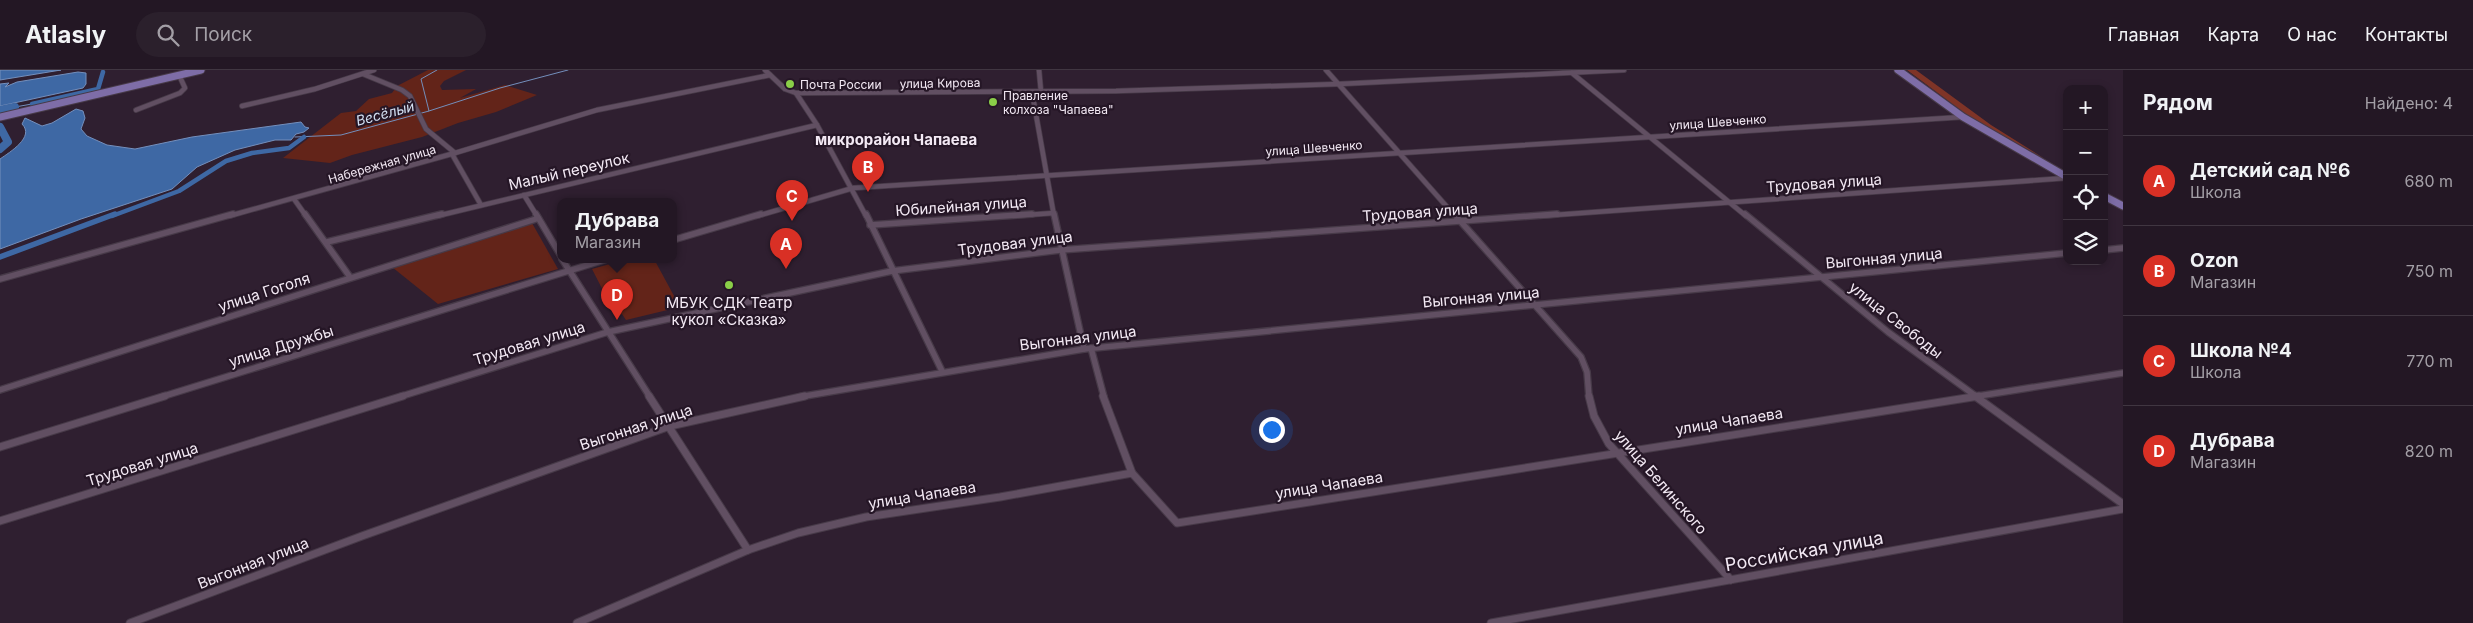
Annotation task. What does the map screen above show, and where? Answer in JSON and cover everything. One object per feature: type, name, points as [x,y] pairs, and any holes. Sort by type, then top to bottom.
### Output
[{"type":"main road","points":[[0,117],[198,70]]},
{"type":"main road","points":[[1898,70],[1963,117],[2063,176]]},
{"type":"main road","points":[[2108,198],[2123,206]]},
{"type":"street","points":[[242,106],[315,89],[374,70]]},
{"type":"street","points":[[765,70],[785,89],[796,93],[817,124],[853,188],[942,371]]},
{"type":"street","points":[[1039,70],[1041,92]]},
{"type":"street","name":"улица Белинского","points":[[1326,70],[1581,357],[1588,368],[1589,398],[1595,420],[1609,444],[1731,580]]},
{"type":"street","name":"улица Кирова","points":[[796,93],[1041,92],[1339,84],[1624,70]]},
{"type":"street","name":"улица Свободы","points":[[1571,72],[1888,332],[2123,504]]},
{"type":"street","points":[[363,74],[402,90],[415,102],[426,129],[454,154],[481,205]]},
{"type":"street","points":[[136,110],[180,94],[185,88],[180,75]]},
{"type":"street","name":"Набережная улица","points":[[0,279],[454,154],[611,107],[770,75]]},
{"type":"street","points":[[1032,92],[1060,250],[1087,349],[1132,473]]},
{"type":"street","name":"улица Шевченко","points":[[677,239],[853,188],[1963,117]]},
{"type":"street","name":"Малый переулок","points":[[327,242],[817,124]]},
{"type":"street","name":"Трудовая улица","points":[[0,521],[608,332],[892,270],[1060,250],[2063,178]]},
{"type":"street","points":[[524,195],[536,219],[557,250]]},
{"type":"street","points":[[294,199],[327,242],[350,278]]},
{"type":"street","name":"Юбилейная улица","points":[[870,225],[1054,212]]},
{"type":"street","name":"улица Гоголя","points":[[0,390],[536,219]]},
{"type":"street","points":[[2108,250],[2123,248]]},
{"type":"street","name":"Выгонная улица","points":[[130,623],[371,532],[670,426],[804,396],[942,371],[1087,349],[2063,253]]},
{"type":"street","points":[[565,263],[748,550]]},
{"type":"street","points":[[570,270],[594,263]]},
{"type":"street","name":"улица Дружбы","points":[[0,447],[570,270]]},
{"type":"street","name":"улица Чапаева","points":[[577,623],[748,550],[798,533],[866,517],[1000,497],[1132,473],[1176,523],[2123,373]]},
{"type":"street","name":"Российская улица","points":[[1491,623],[2123,509]]},
{"type":"shaded area","points":[[428,70],[466,70],[444,81],[440,86],[442,90],[476,89],[460,98],[505,85],[537,95],[496,112],[458,123],[422,137],[352,155],[330,163],[283,158],[341,113],[356,111],[369,99],[392,93],[397,86]]},
{"type":"shaded area","points":[[1907,70],[1916,70],[1991,125],[2045,159],[1974,120]]},
{"type":"shaded area","points":[[532,223],[558,269],[438,304],[392,267]]},
{"type":"shaded area","points":[[614,263],[656,263],[680,307],[626,320],[622,314],[616,316],[592,269]]},
{"type":"water","points":[[0,70],[61,70],[0,80]]},
{"type":"water","points":[[78,72],[86,73],[86,84],[83,88],[0,106],[0,84],[9,83],[5,87],[17,82]]},
{"type":"water","points":[[76,109],[83,111],[85,118],[81,129],[87,136],[107,145],[135,149],[192,137],[301,122],[305,127],[309,128],[304,132],[296,134],[291,140],[275,140],[235,150],[197,167],[172,189],[81,219],[0,249],[0,159],[20,144],[25,134],[22,124],[25,118],[42,126],[52,123]]},
{"type":"waterway","name":"Весёлый","points":[[429,111],[421,79],[437,70]]},
{"type":"waterway","points":[[429,111],[500,88],[568,70]]},
{"type":"waterway","points":[[32,104],[98,89],[103,72]]},
{"type":"waterway","points":[[15,107],[32,104]]},
{"type":"waterway","points":[[0,110],[15,107]]},
{"type":"waterway","name":"Весёлый","points":[[295,137],[341,135],[429,111]]},
{"type":"waterway","points":[[0,127],[8,142],[0,149]]},
{"type":"waterway","points":[[112,216],[179,191],[226,161],[252,153],[289,148],[304,137]]},
{"type":"waterway","points":[[0,257],[115,214]]},
{"type":"place","name":"Почта России","points":[[790,84]]},
{"type":"place","name":"Правление колхоза \"Чапаева\"","points":[[993,102]]},
{"type":"place","name":"Ozon","points":[[868,192]]},
{"type":"place","name":"Школа №4","points":[[792,221]]},
{"type":"place","name":"Детский сад №6","points":[[786,269]]},
{"type":"place","name":"МБУК СДК Театр кукол «Сказка»","points":[[729,285]]},
{"type":"place","name":"Дубрава","points":[[617,320]]},
{"type":"district","name":"микрорайон Чапаева","points":[[896,139]]}]
